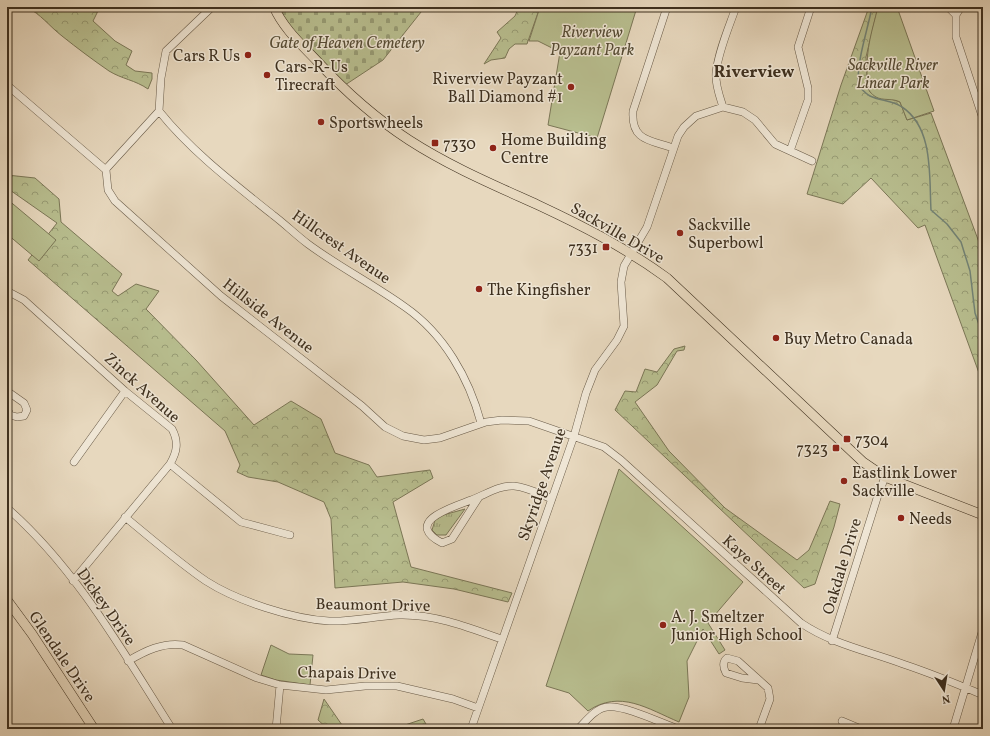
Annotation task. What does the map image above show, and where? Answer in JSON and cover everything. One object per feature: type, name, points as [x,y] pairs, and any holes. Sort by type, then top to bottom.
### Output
[{"type":"main road","name":"Sackville Drive","points":[[274,7],[287,28],[324,69],[362,104],[408,139],[478,177],[603,236],[631,253],[666,278],[863,462],[885,477],[983,515]]},
{"type":"main road","name":"Glendale Drive","points":[[7,600],[32,634],[94,729]]},
{"type":"street","points":[[7,85],[106,169],[158,111],[161,78],[166,51],[212,7]]},
{"type":"street","points":[[667,7],[633,111],[632,121],[634,129],[641,136],[674,148]]},
{"type":"street","points":[[736,7],[718,60],[716,74],[717,87],[723,108],[743,112],[755,120],[775,144],[812,161]]},
{"type":"street","points":[[790,151],[808,100],[808,88],[798,47],[812,7]]},
{"type":"street","points":[[948,7],[956,15]]},
{"type":"street","points":[[961,7],[956,15],[956,36],[980,100],[983,119]]},
{"type":"street","name":"Skyridge Avenue","points":[[472,729],[501,640],[574,436],[586,393],[595,370],[617,340],[624,326],[622,273],[631,253],[647,227],[674,148],[684,127],[696,116],[723,108]]},
{"type":"street","name":"Hillcrest Avenue","points":[[158,111],[172,127],[233,184],[308,244],[406,307],[427,326],[443,344],[458,365],[476,404],[481,424]]},
{"type":"street","name":"Hillside Avenue","points":[[106,169],[108,190],[115,201],[221,296],[362,406],[385,427],[403,436],[424,440],[440,438],[481,424],[502,420],[528,421],[574,436]]},
{"type":"street","name":"Zinck Avenue","points":[[7,291],[24,300],[125,391],[172,429],[177,444],[175,455],[170,464],[74,581]]},
{"type":"street","points":[[7,391],[24,403],[27,410],[24,416],[17,417],[10,415],[7,408]]},
{"type":"street","points":[[74,462],[125,391]]},
{"type":"street","name":"Kaye Street","points":[[574,436],[604,447],[610,451],[781,606],[801,623],[818,634],[832,641],[903,664],[983,695]]},
{"type":"street","points":[[170,464],[241,522],[290,535]]},
{"type":"street","name":"Oakdale Drive","points":[[832,641],[885,477]]},
{"type":"street","points":[[479,497],[452,539],[442,542],[431,537],[428,530],[428,521],[431,518],[439,512],[479,497],[488,492],[514,486],[552,499]]},
{"type":"street","name":"Dickey Drive","points":[[7,508],[44,546],[74,581],[172,729]]},
{"type":"street","name":"Beaumont Drive","points":[[125,517],[207,581],[252,602],[279,612],[330,621],[379,616],[425,616],[449,621],[501,640]]},
{"type":"street","points":[[953,729],[983,630]]},
{"type":"street","name":"Chapais Drive","points":[[128,661],[143,652],[174,644],[183,645],[257,678],[280,685],[326,690],[365,686],[397,686],[453,698],[478,708]]},
{"type":"street","points":[[758,680],[742,678],[726,673],[723,666],[724,661],[727,658],[738,662],[768,688],[770,699],[759,729]]},
{"type":"street","points":[[276,729],[280,685]]},
{"type":"street","points":[[578,729],[598,710],[607,707],[624,708],[678,729]]},
{"type":"street","points":[[842,721],[861,729]]},
{"type":"green space","points":[[26,7],[100,7],[93,21],[115,41],[132,51],[126,65],[135,71],[152,73],[152,79],[148,89],[109,71],[62,36],[36,13]]},
{"type":"green space","name":"Gate of Heaven Cemetery","points":[[274,7],[425,7],[383,60],[342,87]]},
{"type":"green space","points":[[519,7],[540,7],[527,44],[515,44],[509,49],[505,58],[491,60],[484,64],[501,38],[497,32],[515,16]]},
{"type":"green space","name":"Riverview Payzant Park","points":[[540,7],[637,7],[597,138],[548,125],[560,52],[538,41],[529,41]]},
{"type":"green space","points":[[869,7],[878,7],[866,57],[866,80],[870,92],[900,102],[907,120],[931,113],[983,253],[983,290],[980,291],[983,307],[983,384],[925,225],[918,228],[871,178],[843,204],[807,194],[841,85]]},
{"type":"green space","name":"Sackville River Linear Park","points":[[878,7],[897,7],[934,111],[907,120],[900,102],[876,97],[870,92],[867,84],[867,56]]},
{"type":"green space","points":[[7,175],[35,178],[59,199],[61,222],[122,274],[112,291],[118,296],[136,284],[159,291],[146,309],[196,360],[254,425],[291,401],[321,419],[335,453],[369,465],[377,477],[430,470],[433,478],[393,502],[411,567],[512,593],[508,602],[454,589],[403,582],[335,588],[331,519],[324,502],[278,482],[248,477],[237,472],[240,465],[225,431],[28,260],[57,223],[7,188]]},
{"type":"green space","points":[[7,199],[56,240],[39,261],[7,234]]},
{"type":"green space","points":[[685,346],[684,350],[677,351],[657,385],[635,402],[669,451],[725,508],[797,560],[809,550],[830,501],[840,504],[815,584],[804,588],[615,410],[625,391],[636,392],[645,369],[657,372],[674,349]]},
{"type":"green space","points":[[619,469],[743,582],[708,623],[725,650],[719,654],[703,629],[687,661],[689,697],[679,722],[645,707],[623,701],[600,705],[588,711],[569,693],[546,686]]},
{"type":"green space","points":[[465,509],[446,535],[437,535],[432,530],[436,517]]},
{"type":"green space","points":[[271,645],[289,654],[313,655],[310,685],[276,680],[261,675]]},
{"type":"green space","points":[[324,699],[342,725],[399,727],[423,719],[429,729],[328,729],[318,720]]},
{"type":"waterway","points":[[872,7],[859,66],[858,86],[870,96],[902,107],[912,116],[920,127],[928,154],[931,210],[947,224],[961,242],[970,271],[975,313],[983,336]]},
{"type":"place","name":"Cars R Us","points":[[248,55]]},
{"type":"place","name":"Cars-R-Us Tirecraft","points":[[267,75]]},
{"type":"place","name":"Riverview Payzant Ball Diamond #1","points":[[571,87]]},
{"type":"place","name":"Sportswheels","points":[[321,122]]},
{"type":"place","name":"7330","points":[[435,143]]},
{"type":"place","name":"Home Building Centre","points":[[493,148]]},
{"type":"place","name":"Sackville Superbowl","points":[[680,233]]},
{"type":"place","name":"7331","points":[[606,247]]},
{"type":"place","name":"The Kingfisher","points":[[479,289]]},
{"type":"place","name":"Buy Metro Canada","points":[[776,338]]},
{"type":"place","name":"7304","points":[[847,439]]},
{"type":"place","name":"7323","points":[[836,448]]},
{"type":"place","name":"Eastlink Lower Sackville","points":[[844,481]]},
{"type":"place","name":"Needs","points":[[901,518]]},
{"type":"place","name":"A. J. Smeltzer Junior High School","points":[[663,625]]},
{"type":"district","name":"Riverview","points":[[754,71]]}]
